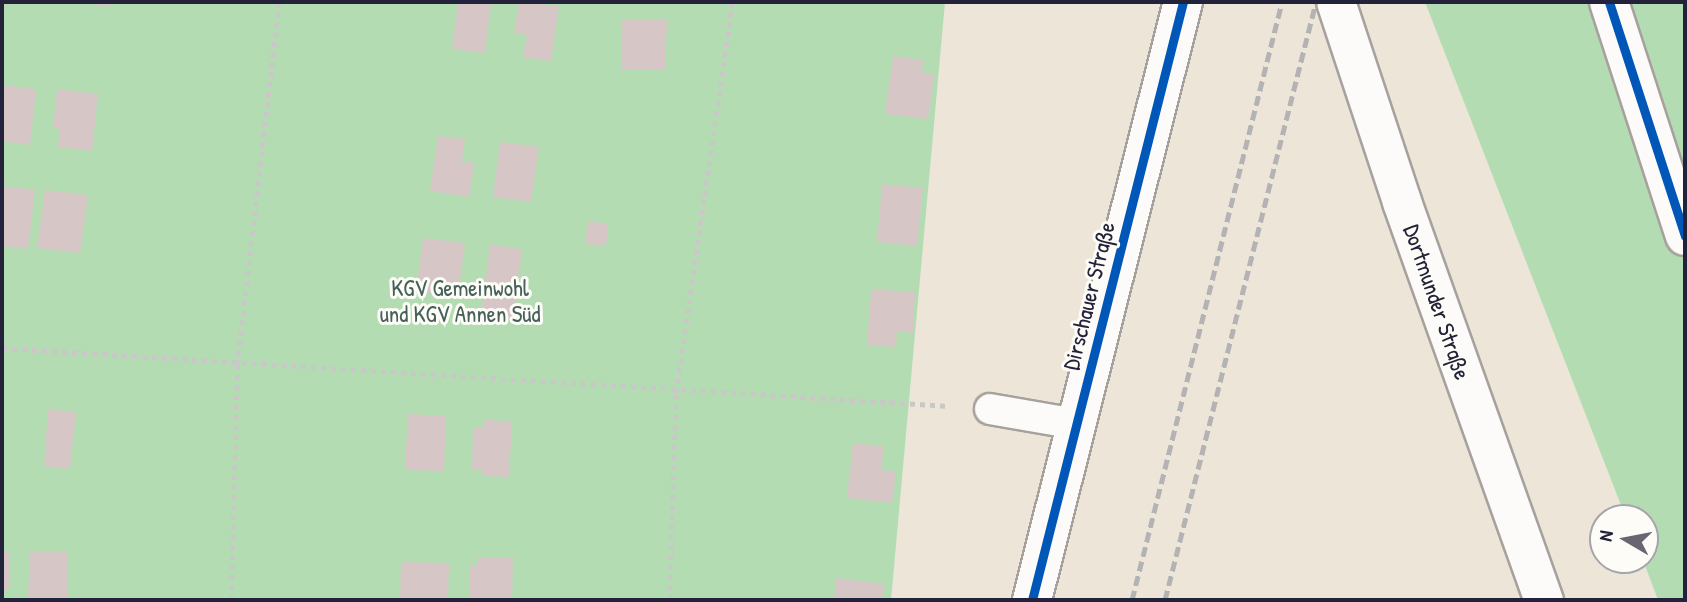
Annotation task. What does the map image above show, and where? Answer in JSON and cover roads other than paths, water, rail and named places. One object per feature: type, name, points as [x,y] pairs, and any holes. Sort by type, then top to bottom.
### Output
[{"type":"street","name":"Dirschauer Straße","points":[[1032,600],[1183,2]]},
{"type":"street","name":"Dortmunder Straße","points":[[1336,2],[1402,202],[1544,600]]},
{"type":"street","points":[[1609,2],[1685,236]]},
{"type":"lane","points":[[990,409],[1076,424]]},
{"type":"railway","points":[[1132,600],[1282,2]]},
{"type":"railway","points":[[1165,600],[1316,2]]},
{"type":"park label","name":"KGV Gemeinwohl und KGV Annen Süd","points":[[460,301]]}]
